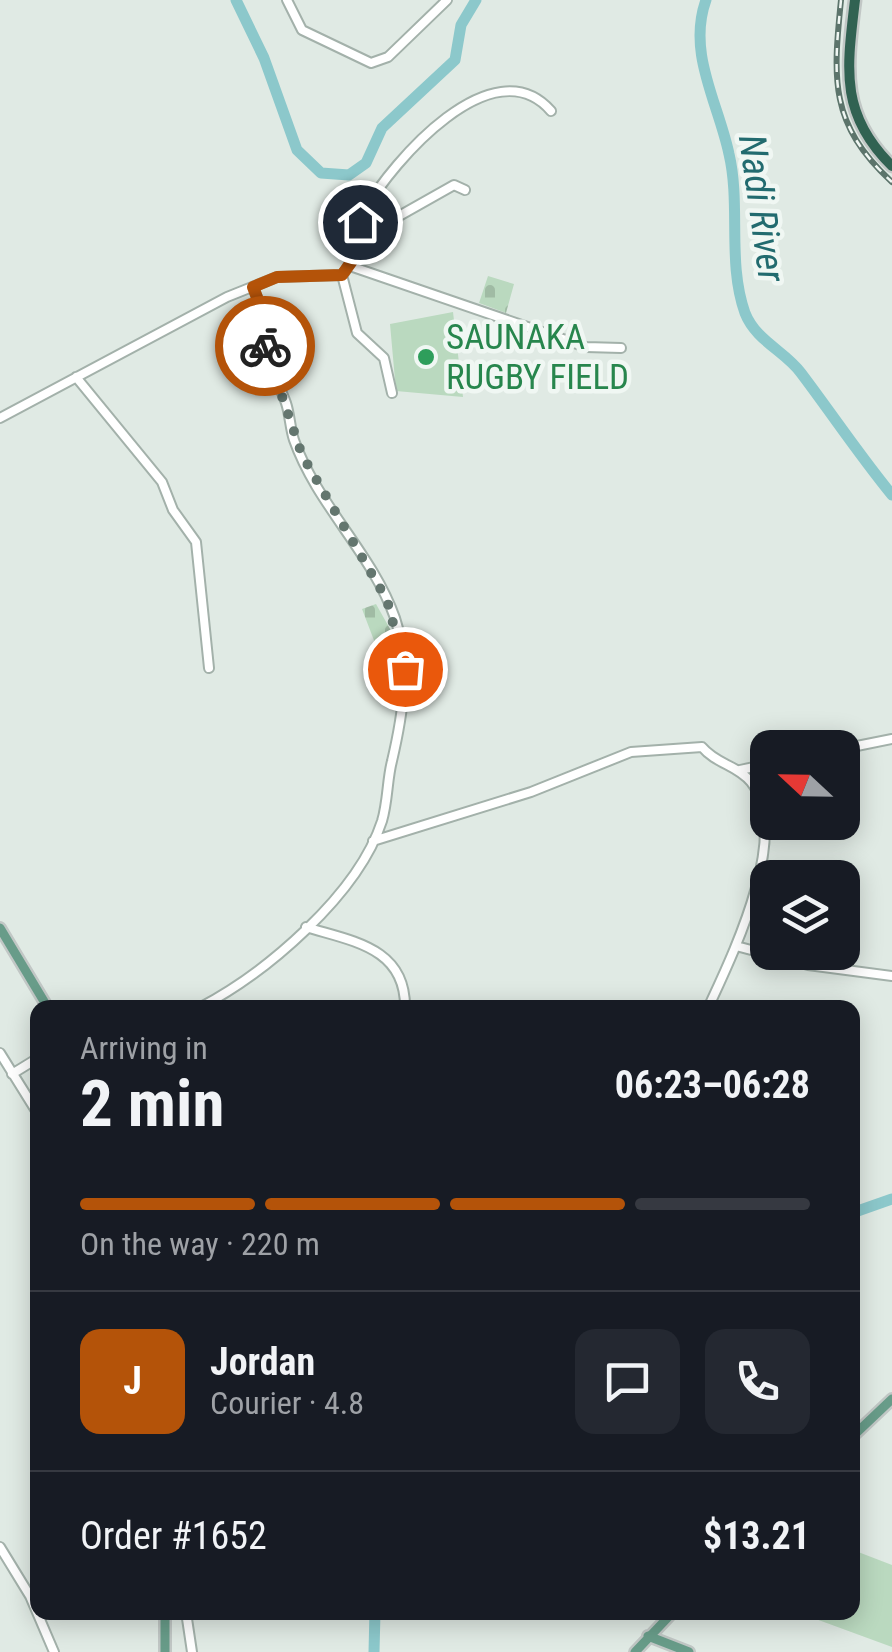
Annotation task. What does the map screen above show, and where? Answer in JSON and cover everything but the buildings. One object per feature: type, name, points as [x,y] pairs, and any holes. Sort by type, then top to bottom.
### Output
[{"type":"highway","points":[[855,0],[847,61],[854,112],[892,166]]},
{"type":"main road","points":[[0,928],[43,1000]]},
{"type":"main road","points":[[860,1429],[892,1399]]},
{"type":"main road","points":[[165,1620],[165,1652]]},
{"type":"main road","points":[[635,1652],[664,1620]]},
{"type":"main road","points":[[648,1636],[689,1652]]},
{"type":"street","points":[[287,0],[302,30],[371,63],[388,57],[447,0]]},
{"type":"street","points":[[0,418],[253,287],[277,277],[342,275],[350,266],[360,222],[398,164],[468,100],[526,95],[551,110]]},
{"type":"street","points":[[360,222],[392,220],[454,185],[465,190]]},
{"type":"street","points":[[350,266],[586,347],[621,348]]},
{"type":"street","points":[[342,275],[356,334],[384,358],[392,393]]},
{"type":"street","points":[[210,1000],[250,974],[306,927],[343,887],[373,842],[382,821],[400,731],[405,669],[387,600],[352,538],[330,511],[294,440],[286,404],[266,354],[263,313],[253,287]]},
{"type":"street","points":[[76,378],[162,482],[174,510],[196,542],[209,668]]},
{"type":"street","points":[[860,745],[892,739]]},
{"type":"street","points":[[373,842],[531,792],[631,752],[692,745],[740,770],[754,786],[766,839],[757,884],[736,946],[712,1000]]},
{"type":"street","points":[[740,770],[750,768]]},
{"type":"street","points":[[306,927],[352,937],[382,956],[400,973],[403,1000]]},
{"type":"street","points":[[736,946],[808,965],[892,976]]},
{"type":"street","points":[[0,1053],[30,1102]]},
{"type":"street","points":[[12,1074],[30,1063]]},
{"type":"street","points":[[0,1546],[30,1596]]},
{"type":"street","points":[[40,1620],[54,1652]]},
{"type":"street","points":[[187,1620],[192,1652]]},
{"type":"green space","points":[[488,276],[514,284],[506,313],[479,303]]},
{"type":"green space","name":"SAUNAKA RUGBY FIELD","points":[[453,312],[463,397],[396,391],[390,324]]},
{"type":"green space","points":[[376,604],[394,636],[375,643],[362,609]]},
{"type":"green space","points":[[860,1553],[892,1565],[892,1647],[818,1620],[860,1620]]},
{"type":"waterway","name":"Nadi River","points":[[236,0],[264,58],[297,150],[321,173],[349,175],[366,163],[382,128],[455,60],[461,25],[476,0]]},
{"type":"waterway","name":"Nadi River","points":[[706,0],[701,20],[702,58],[729,154],[737,274],[745,313],[756,331],[801,373],[892,495]]},
{"type":"waterway","name":"Nadi River","points":[[860,1210],[892,1199]]},
{"type":"waterway","name":"Nadi River","points":[[374,1652],[375,1620]]},
{"type":"railway","points":[[841,0],[837,54],[840,99],[856,140],[892,182]]},
{"type":"way so far","points":[[265,346],[294,440],[330,511],[352,538],[395,618],[405,669]]},
{"type":"place","name":"SAUNAKA RUGBY FIELD","points":[[426,357]]},
{"type":"route","points":[[265,346],[263,313],[253,287],[277,277],[342,275],[352,261],[360,222]]}]
